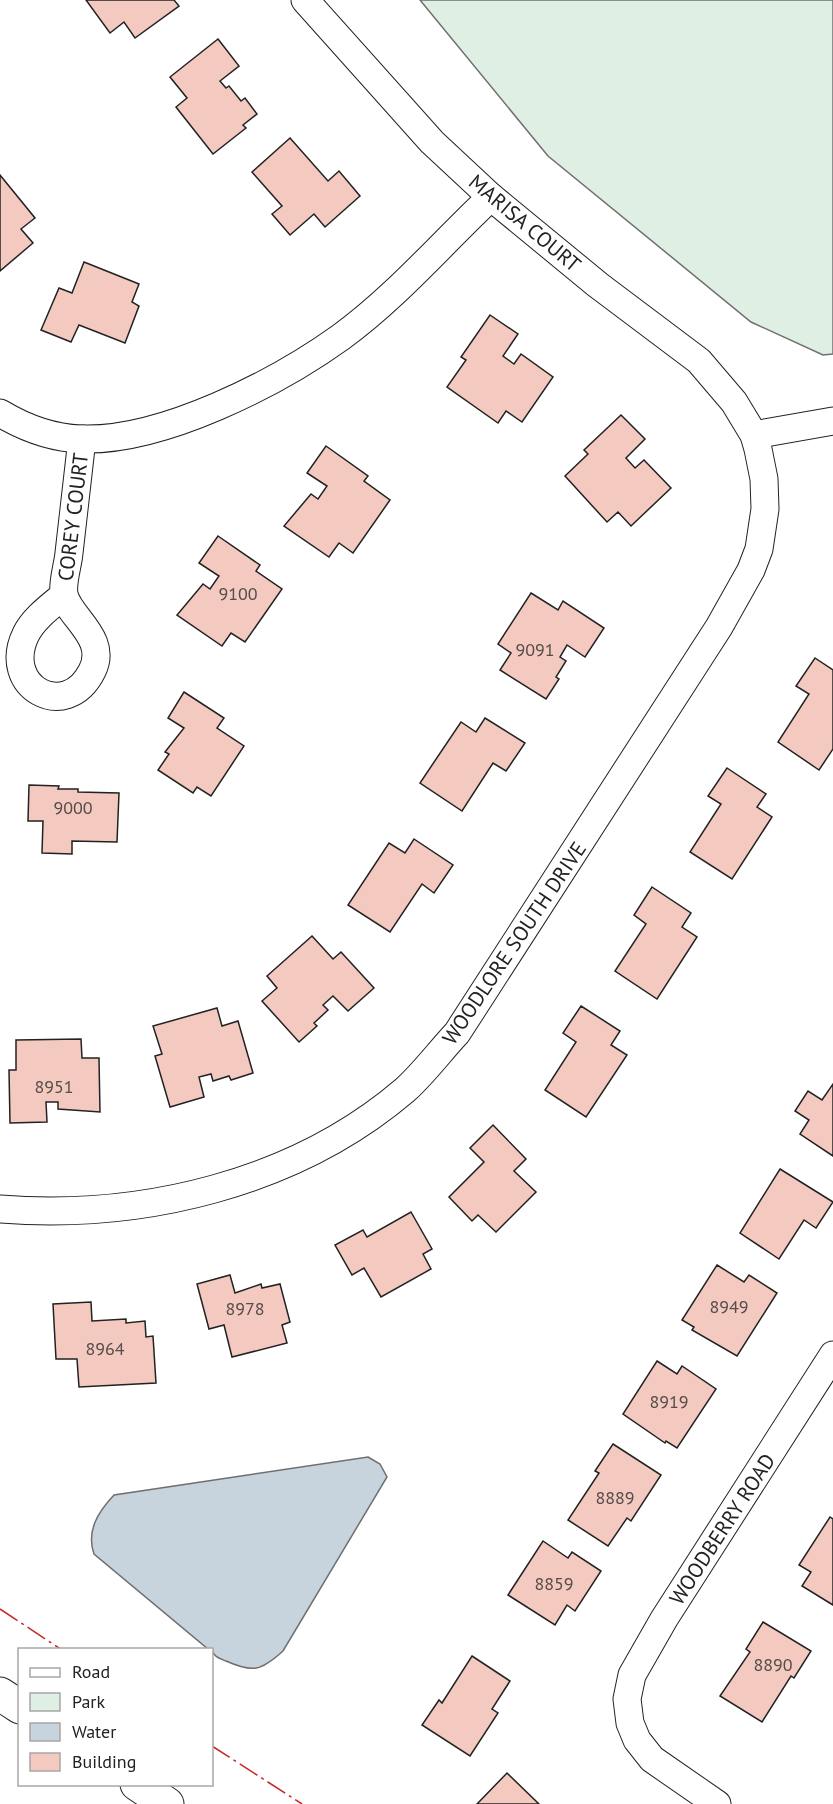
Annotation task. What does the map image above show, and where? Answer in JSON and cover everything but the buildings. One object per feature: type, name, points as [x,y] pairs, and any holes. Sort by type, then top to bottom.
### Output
[{"type":"street","name":"MARISA COURT","points":[[305,0],[432,142],[491,197],[598,285],[699,361],[734,402],[754,435]]},
{"type":"street","points":[[0,413],[18,424],[47,434],[82,439],[124,435],[198,413],[292,369],[342,336],[381,303],[491,197]]},
{"type":"street","points":[[754,435],[833,421]]},
{"type":"street","name":"WOODLORE SOUTH DRIVE","points":[[0,1209],[48,1213],[124,1207],[176,1198],[235,1182],[316,1150],[352,1128],[406,1089],[457,1033],[741,590],[759,549],[765,509],[762,464],[754,435]]},
{"type":"street","name":"COREY COURT","points":[[64,595],[82,439]]},
{"type":"street","name":"WOODBERRY ROAD","points":[[717,1804],[652,1759],[637,1740],[630,1723],[627,1699],[632,1675],[664,1619],[833,1355]]},
{"type":"street","points":[[0,1694],[18,1706]]},
{"type":"street","points":[[139,1786],[167,1804]]},
{"type":"green space","points":[[420,0],[833,0],[833,354],[823,355],[751,322],[548,156]]},
{"type":"water","points":[[368,1457],[380,1464],[387,1477],[283,1651],[269,1663],[256,1668],[235,1665],[217,1657],[213,1648],[207,1648],[94,1554],[92,1537],[95,1522],[114,1495]]},
{"type":"power","points":[[0,1609],[59,1648]]},
{"type":"power","points":[[213,1747],[302,1804]]}]
